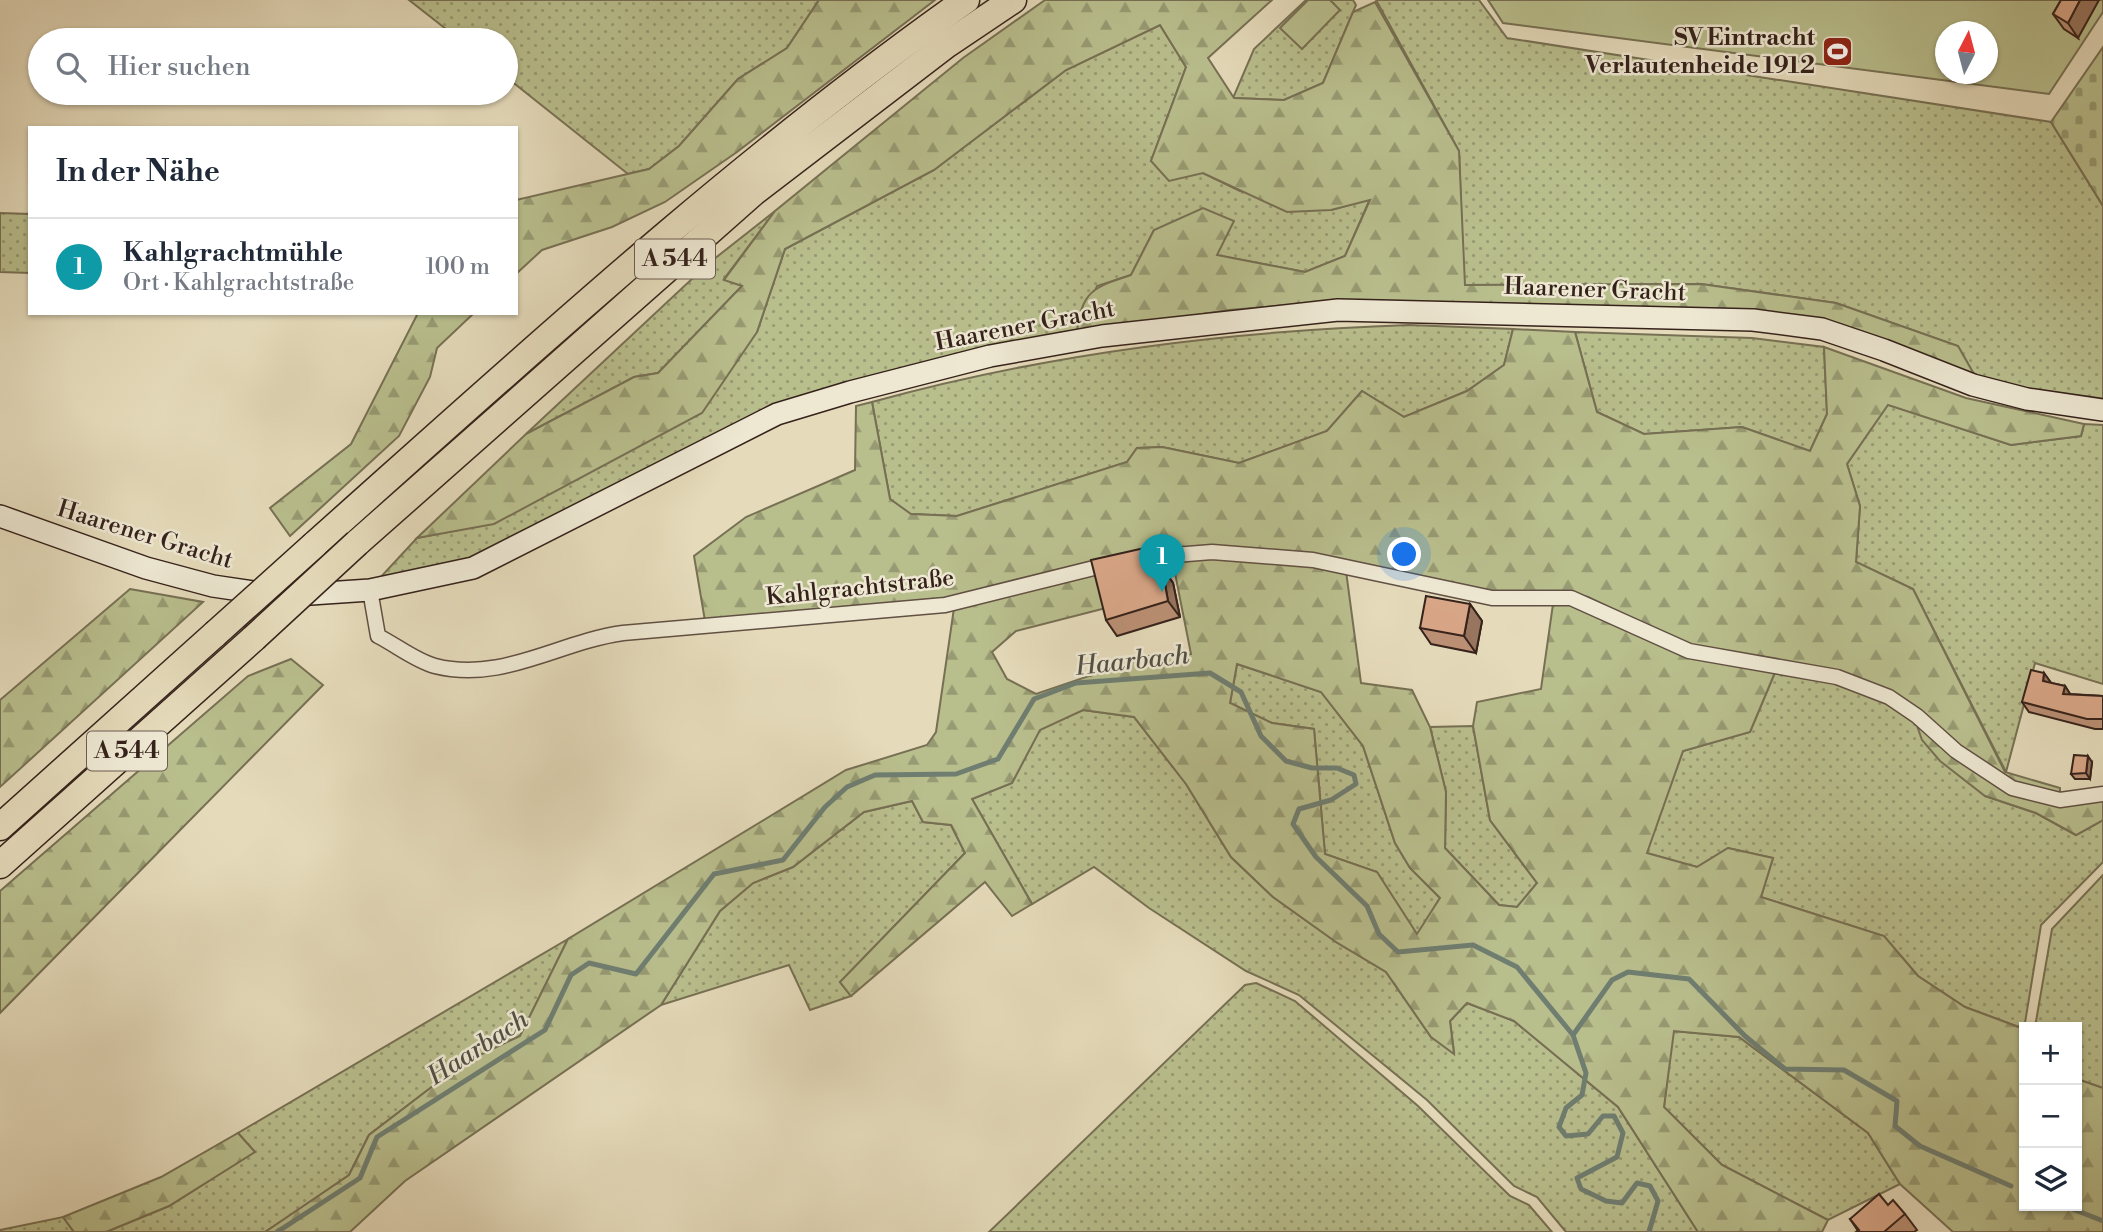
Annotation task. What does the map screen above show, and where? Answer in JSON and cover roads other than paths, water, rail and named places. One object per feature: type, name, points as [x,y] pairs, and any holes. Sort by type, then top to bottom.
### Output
[{"type":"highway","name":"A 544","points":[[0,827],[627,265],[726,181],[845,88],[966,0]]},
{"type":"highway","name":"A 544","points":[[0,865],[357,543],[754,192],[946,45],[1013,0]]},
{"type":"main road","name":"Haarener Gracht","points":[[0,516],[146,568],[213,586],[281,596],[370,590],[473,568],[776,414],[850,392],[989,356],[1102,336],[1311,313],[1411,310],[1764,322],[1822,329],[1986,389],[2026,399],[2103,410]]},
{"type":"street","name":"Kahlgrachtstraße","points":[[370,590],[378,635],[432,665],[466,671],[502,669],[601,636],[945,605],[1152,554],[1212,552],[1313,560],[1492,598],[1571,598],[1585,602],[1689,651],[1837,677],[1889,697],[1917,716],[1956,751],[2012,788],[2060,800],[2103,794]]},
{"type":"waterway","name":"Haarbach","points":[[277,1232],[360,1178],[377,1137],[545,1030],[571,975],[589,963],[636,974],[714,874],[783,860],[825,807],[847,787],[875,775],[956,774],[998,759],[1034,699],[1076,683],[1210,673],[1241,692],[1261,736],[1286,761],[1312,768],[1337,768],[1354,775],[1356,784],[1331,800],[1299,809],[1293,824],[1316,857],[1367,906],[1379,934],[1398,952],[1473,945],[1517,967],[1573,1035],[1586,1073],[1582,1095],[1566,1108],[1559,1127],[1566,1136],[1588,1134],[1603,1116],[1614,1116],[1623,1133],[1617,1157],[1577,1178],[1581,1189],[1606,1201],[1622,1203],[1637,1183],[1650,1186],[1658,1201],[1649,1232]]},
{"type":"waterway","points":[[1573,1035],[1612,980],[1628,972],[1689,979],[1745,1036],[1785,1069],[1844,1070],[1897,1101],[1895,1126],[1920,1146],[2011,1186]]},
{"type":"waterway","points":[[2078,1211],[2103,1221]]},
{"type":"place","name":"SV Eintracht Verlautenheide 1912","points":[[1838,52]]},
{"type":"place","name":"Kahlgrachtmühle","points":[[1162,592]]}]
